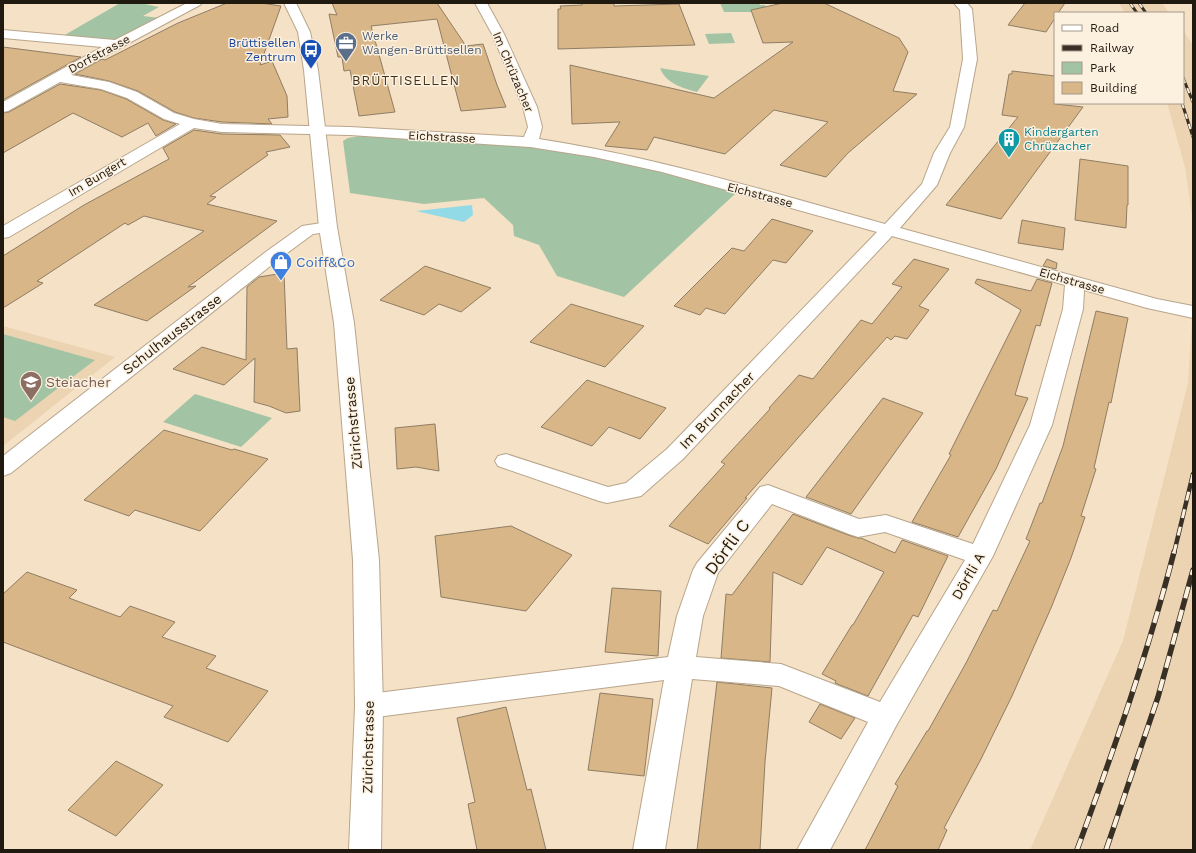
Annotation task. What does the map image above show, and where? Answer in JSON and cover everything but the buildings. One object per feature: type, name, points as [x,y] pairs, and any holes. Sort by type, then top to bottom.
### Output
[{"type":"street","name":"Dorfstrasse","points":[[3,108],[116,44],[196,3]]},
{"type":"street","name":"Zürichstrasse","points":[[290,3],[299,19],[305,38],[311,70],[328,227],[344,323],[366,560],[370,706],[365,850]]},
{"type":"street","name":"Im Chrüzacher","points":[[481,3],[498,34],[530,108],[535,127],[530,142]]},
{"type":"street","name":"Im Brunnacher","points":[[506,461],[607,495],[633,490],[675,454],[929,185],[942,153],[958,127],[970,59],[966,9],[960,3]]},
{"type":"street","points":[[3,34],[116,44]]},
{"type":"street","name":"Eichstrasse","points":[[56,77],[104,85],[132,95],[169,116],[192,123],[235,129],[350,132],[530,142],[594,152],[639,162],[1154,304],[1193,312]]},
{"type":"street","name":"Im Bungert","points":[[3,233],[192,123]]},
{"type":"street","name":"Schulhausstrasse","points":[[3,468],[272,255],[308,230],[328,227]]},
{"type":"street","name":"Dörfli A","points":[[813,850],[886,717],[980,556],[1041,425],[1073,309],[1075,282]]},
{"type":"street","name":"Dörfli C","points":[[650,850],[680,667],[690,616],[706,570],[768,493],[858,528],[886,523],[980,556]]},
{"type":"street","points":[[370,706],[680,667],[781,675],[886,717]]},
{"type":"shaded area","points":[[1119,3],[1162,3],[1168,12],[1124,12]]},
{"type":"shaded area","points":[[1184,32],[1193,45],[1193,222],[1185,167],[1167,104],[1184,104]]},
{"type":"shaded area","points":[[1193,303],[1193,850],[1030,850],[1123,641],[1188,383]]},
{"type":"shaded area","name":"Steiacher","points":[[3,326],[115,357],[3,446]]},
{"type":"green space","points":[[120,3],[140,3],[159,7],[143,16],[160,18],[118,39],[105,40],[63,36]]},
{"type":"green space","points":[[720,3],[759,3],[760,5],[765,5],[768,12],[724,12]]},
{"type":"green space","points":[[731,33],[735,43],[709,44],[705,34]]},
{"type":"green space","points":[[660,68],[709,76],[697,92],[671,82],[666,78]]},
{"type":"green space","points":[[360,136],[437,140],[565,152],[672,175],[736,193],[624,297],[557,276],[539,245],[514,236],[513,225],[484,198],[424,204],[350,193],[343,141],[348,138]]},
{"type":"green space","name":"Steiacher","points":[[3,334],[95,360],[15,421],[3,417]]},
{"type":"green space","points":[[195,394],[272,418],[241,447],[163,422]]},
{"type":"water","points":[[472,205],[473,215],[464,222],[416,211]]},
{"type":"railway","points":[[1130,3],[1136,12]]},
{"type":"railway","points":[[1139,3],[1145,12]]},
{"type":"railway","points":[[1184,80],[1193,102]]},
{"type":"railway","points":[[1182,104],[1193,137]]},
{"type":"railway","points":[[1174,553],[1193,474]]},
{"type":"railway","points":[[1077,850],[1129,702],[1153,627],[1174,552]]},
{"type":"railway","points":[[1106,850],[1158,697],[1193,570]]},
{"type":"place","name":"Werke Wangen-Brüttisellen","points":[[346,62]]},
{"type":"place","name":"Brüttisellen Zentrum","points":[[311,70]]},
{"type":"place","name":"Kindergarten Chrüzacher","points":[[1009,158]]},
{"type":"place","name":"Coiff&Co","points":[[281,282]]},
{"type":"place","name":"Steiacher","points":[[31,402]]},
{"type":"district","name":"BRÜTTISELLEN","points":[[406,80]]}]
